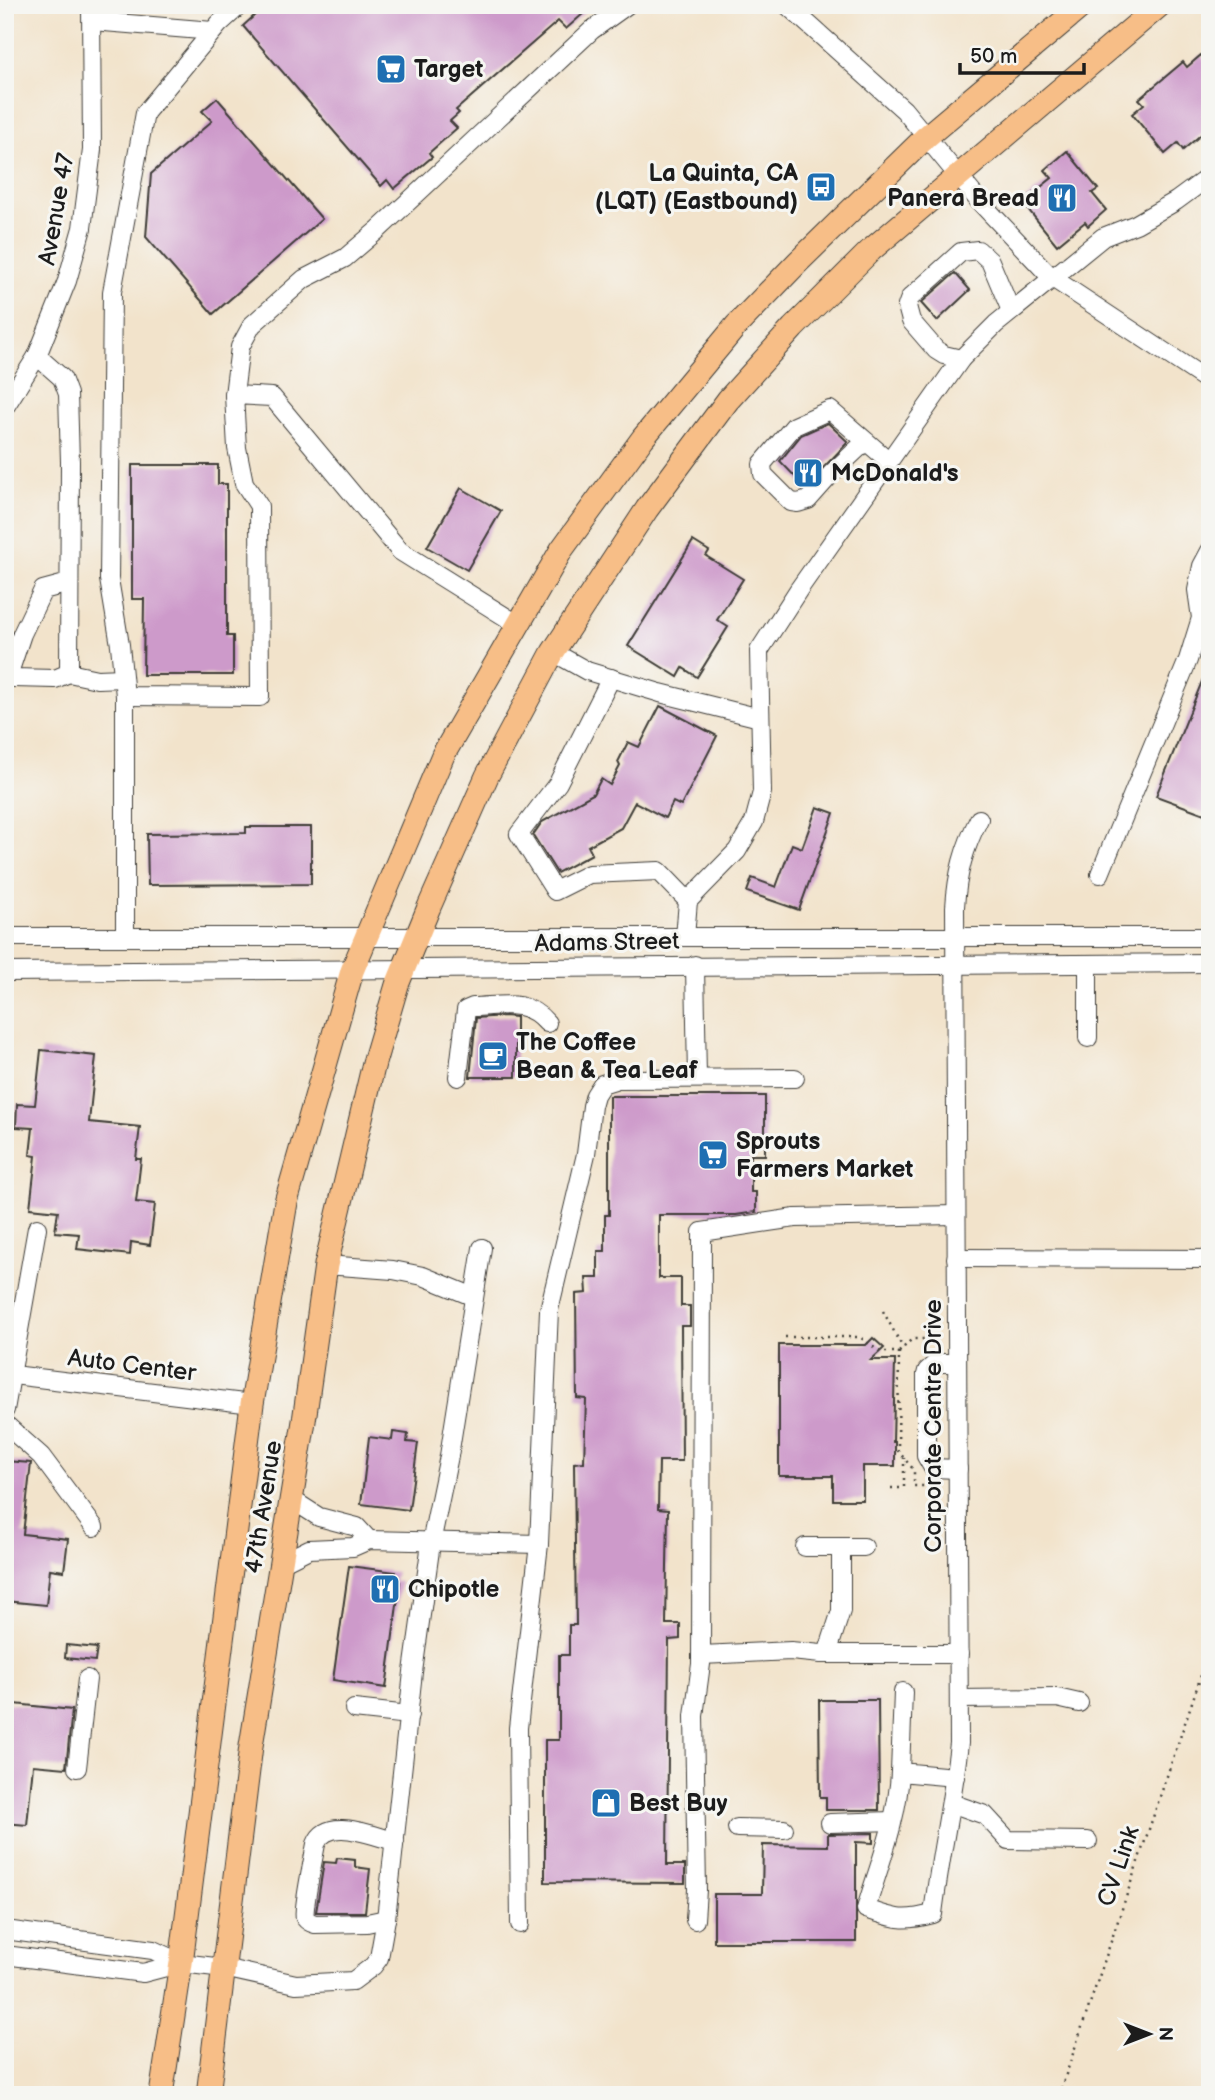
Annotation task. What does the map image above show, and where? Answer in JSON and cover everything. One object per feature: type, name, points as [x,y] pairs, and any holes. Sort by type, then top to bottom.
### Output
[{"type":"main road","name":"47th Avenue","points":[[161,2095],[181,1963],[252,1404],[286,1202],[352,971],[443,755],[562,549],[643,438],[728,336],[798,262],[926,137],[1083,5]]},
{"type":"main road","name":"47th Avenue","points":[[208,2095],[251,1746],[326,1265],[374,1063],[402,971],[487,776],[553,652],[647,509],[728,400],[793,328],[872,250],[1160,5]]},
{"type":"street","points":[[125,937],[124,687],[109,579],[112,292],[145,113],[213,31],[240,5]]},
{"type":"street","points":[[69,583],[43,590],[22,634],[10,670],[13,678],[55,679],[69,673],[124,687],[260,696],[259,506],[244,483],[237,447],[234,396],[240,347],[252,324],[304,279],[345,257],[379,229],[592,30],[627,5]]},
{"type":"street","points":[[787,5],[904,110],[979,201],[1051,277],[1210,382]]},
{"type":"street","points":[[92,13],[213,31]]},
{"type":"street","name":"Avenue 47","points":[[5,407],[37,356],[67,281],[82,228],[92,150],[92,13]]},
{"type":"street","points":[[685,937],[688,901],[737,850],[754,822],[762,792],[759,651],[889,461],[961,359],[1011,311],[1103,237],[1136,224],[1176,201],[1210,176]]},
{"type":"street","points":[[961,359],[936,350],[911,321],[907,306],[910,298],[961,252],[978,250],[989,261],[1011,311]]},
{"type":"street","points":[[37,356],[62,378],[68,394],[71,462],[69,673]]},
{"type":"street","points":[[234,396],[272,397],[400,551],[517,624]]},
{"type":"street","points":[[866,441],[841,463],[808,500],[791,502],[763,474],[762,464],[794,426],[830,410],[866,441],[889,461]]},
{"type":"street","points":[[1100,874],[1188,660],[1201,618],[1197,590],[1202,566],[1210,551]]},
{"type":"street","points":[[553,652],[587,671],[761,718]]},
{"type":"street","points":[[611,678],[558,783],[519,834],[555,891],[589,874],[659,871],[688,901]]},
{"type":"street","name":"Corporate Centre Drive","points":[[892,1821],[866,1909],[896,1919],[909,1920],[933,1913],[959,1743],[955,963],[957,878],[965,847],[979,819]]},
{"type":"street","name":"Adams Street","points":[[5,937],[1210,937]]},
{"type":"street","name":"Adams Street","points":[[5,972],[1210,963]]},
{"type":"street","points":[[1088,964],[1088,1038]]},
{"type":"street","points":[[695,965],[697,1078]]},
{"type":"street","points":[[458,1077],[466,1010],[473,1007],[522,1005],[538,1012],[547,1023]]},
{"type":"street","points":[[520,1924],[518,1728],[539,1544],[548,1310],[586,1154],[595,1095],[602,1084],[610,1080],[795,1078]]},
{"type":"street","points":[[695,1920],[697,1890],[694,1716],[701,1655],[702,1232],[795,1218],[956,1215]]},
{"type":"street","points":[[5,1410],[8,1374],[37,1228]]},
{"type":"street","points":[[5,1930],[153,1950],[181,1963],[224,1968],[296,1984],[353,1980],[373,1966],[379,1958],[431,1543],[449,1456],[481,1248]]},
{"type":"street","points":[[956,1258],[1210,1259]]},
{"type":"street","points":[[326,1265],[393,1270],[423,1276],[474,1297]]},
{"type":"street","points":[[957,1363],[936,1363],[927,1371],[926,1456],[933,1468],[958,1469]]},
{"type":"street","name":"Auto Center","points":[[8,1374],[252,1404]]},
{"type":"street","points":[[5,1424],[41,1456],[94,1527]]},
{"type":"street","points":[[291,1499],[319,1517],[357,1527],[369,1540]]},
{"type":"street","points":[[281,1563],[309,1549],[353,1547],[369,1540],[539,1544]]},
{"type":"street","points":[[805,1546],[864,1546]]},
{"type":"street","points":[[824,1654],[841,1611],[841,1546]]},
{"type":"street","points":[[701,1655],[791,1651],[824,1654],[959,1654]]},
{"type":"street","points":[[77,1768],[87,1679]]},
{"type":"street","points":[[830,1823],[892,1821],[900,1787],[903,1692]]},
{"type":"street","points":[[959,1699],[1057,1698],[1079,1703]]},
{"type":"street","points":[[354,1709],[409,1716]]},
{"type":"street","points":[[900,1772],[955,1777]]},
{"type":"street","points":[[951,1803],[985,1815],[1009,1840],[1088,1841]]},
{"type":"street","points":[[386,1919],[367,1923],[315,1924],[307,1921],[304,1916],[304,1903],[316,1844],[319,1836],[326,1831],[340,1828],[395,1841]]},
{"type":"street","points":[[737,1828],[784,1829]]},
{"type":"street","points":[[5,1955],[143,1973],[181,1963]]},
{"type":"path","points":[[883,1311],[903,1348]]},
{"type":"path","points":[[785,1337],[860,1338],[880,1352],[899,1352]]},
{"type":"path","points":[[942,1339],[912,1339],[899,1352],[898,1451],[914,1470],[914,1486],[942,1486]]},
{"type":"path","points":[[868,1353],[874,1348]]},
{"type":"path","points":[[891,1489],[904,1489],[904,1458]]},
{"type":"path","name":"CV Link","points":[[1059,2095],[1210,1649]]},
{"type":"building","name":"Target","points":[[266,5],[593,5],[566,29],[558,21],[456,110],[459,113],[450,121],[457,128],[429,153],[432,157],[394,189],[387,180],[381,186],[243,26]]},
{"type":"building","points":[[1201,55],[1210,65],[1210,127],[1183,150],[1178,143],[1165,154],[1132,114],[1144,104],[1139,99],[1183,62],[1187,67]]},
{"type":"building","points":[[217,98],[322,219],[213,314],[146,237],[151,174],[212,121],[202,111]]},
{"type":"building","name":"Panera Bread","points":[[1067,151],[1098,189],[1092,193],[1106,210],[1088,226],[1085,222],[1057,245],[1022,202],[1052,178],[1045,170]]},
{"type":"building","points":[[955,273],[970,290],[937,321],[921,303]]},
{"type":"building","name":"McDonald's","points":[[828,423],[848,442],[805,487],[780,461],[801,435]]},
{"type":"building","points":[[132,465],[218,465],[218,484],[227,484],[227,636],[233,636],[233,675],[143,675],[144,599],[132,599]]},
{"type":"building","points":[[461,488],[501,511],[467,570],[427,547]]},
{"type":"building","points":[[693,541],[709,551],[706,556],[743,579],[717,620],[728,627],[697,677],[683,668],[678,677],[628,646]]},
{"type":"building","points":[[1210,664],[1210,816],[1156,796]]},
{"type":"building","points":[[660,706],[717,736],[681,806],[673,802],[665,818],[635,802],[621,828],[588,846],[592,854],[557,873],[533,835],[542,822],[593,794],[601,779],[610,785],[628,742],[639,747]]},
{"type":"building","points":[[817,807],[834,813],[799,910],[747,892],[752,878],[776,887],[792,844],[802,848]]},
{"type":"building","points":[[246,827],[311,827],[311,884],[148,885],[147,834],[246,833]]},
{"type":"building","name":"The Coffee Bean & Tea Leaf","points":[[516,1017],[516,1077],[470,1077],[476,1018]]},
{"type":"building","points":[[41,1050],[96,1056],[89,1122],[140,1127],[136,1159],[141,1159],[136,1202],[155,1204],[150,1245],[131,1242],[130,1255],[77,1249],[79,1234],[55,1232],[58,1211],[30,1208],[36,1156],[30,1155],[33,1128],[16,1127],[17,1104],[35,1105]]},
{"type":"building","points":[[609,1096],[765,1096],[765,1155],[751,1155],[751,1192],[756,1192],[756,1212],[736,1215],[659,1215],[659,1278],[681,1278],[681,1306],[690,1306],[690,1326],[681,1326],[682,1461],[659,1461],[658,1509],[668,1510],[666,1624],[680,1624],[680,1639],[669,1640],[667,1865],[685,1865],[685,1883],[545,1882],[545,1740],[559,1740],[559,1655],[569,1655],[569,1625],[576,1625],[574,1463],[584,1462],[586,1399],[577,1398],[576,1294],[587,1293],[586,1278],[598,1278],[598,1251],[605,1251],[605,1215],[609,1215]]},
{"type":"building","points":[[873,1338],[884,1348],[871,1360],[895,1360],[895,1466],[863,1466],[863,1500],[833,1500],[833,1476],[779,1476],[779,1345],[866,1345]]},
{"type":"building","points":[[393,1432],[408,1434],[407,1442],[418,1443],[409,1510],[361,1504],[369,1437],[392,1440]]},
{"type":"building","points":[[5,1461],[31,1463],[23,1534],[68,1539],[64,1571],[50,1569],[46,1605],[5,1601]]},
{"type":"building","points":[[349,1566],[396,1572],[394,1581],[400,1582],[386,1688],[333,1680]]},
{"type":"building","points":[[66,1645],[97,1648],[95,1661],[65,1658]]},
{"type":"building","points":[[819,1700],[878,1700],[879,1810],[826,1810],[826,1797],[820,1797]]},
{"type":"building","points":[[5,1703],[72,1710],[66,1768],[33,1765],[27,1825],[5,1823]]},
{"type":"building","points":[[873,1833],[873,1843],[856,1842],[856,1942],[714,1942],[714,1894],[762,1894],[763,1845],[828,1846],[828,1834]]},
{"type":"building","points":[[337,1858],[355,1860],[355,1867],[370,1869],[365,1912],[316,1912],[324,1862],[336,1863]]},
{"type":"place","name":"Target","points":[[391,69]]},
{"type":"place","name":"La Quinta, CA (LQT) (Eastbound)","points":[[821,187]]},
{"type":"place","name":"Panera Bread","points":[[1062,198]]},
{"type":"place","name":"McDonald's","points":[[808,473]]},
{"type":"place","name":"The Coffee Bean & Tea Leaf","points":[[493,1056]]},
{"type":"place","name":"Sprouts Farmers Market","points":[[713,1155]]},
{"type":"place","name":"Chipotle","points":[[385,1589]]},
{"type":"place","name":"Best Buy","points":[[606,1803]]}]
